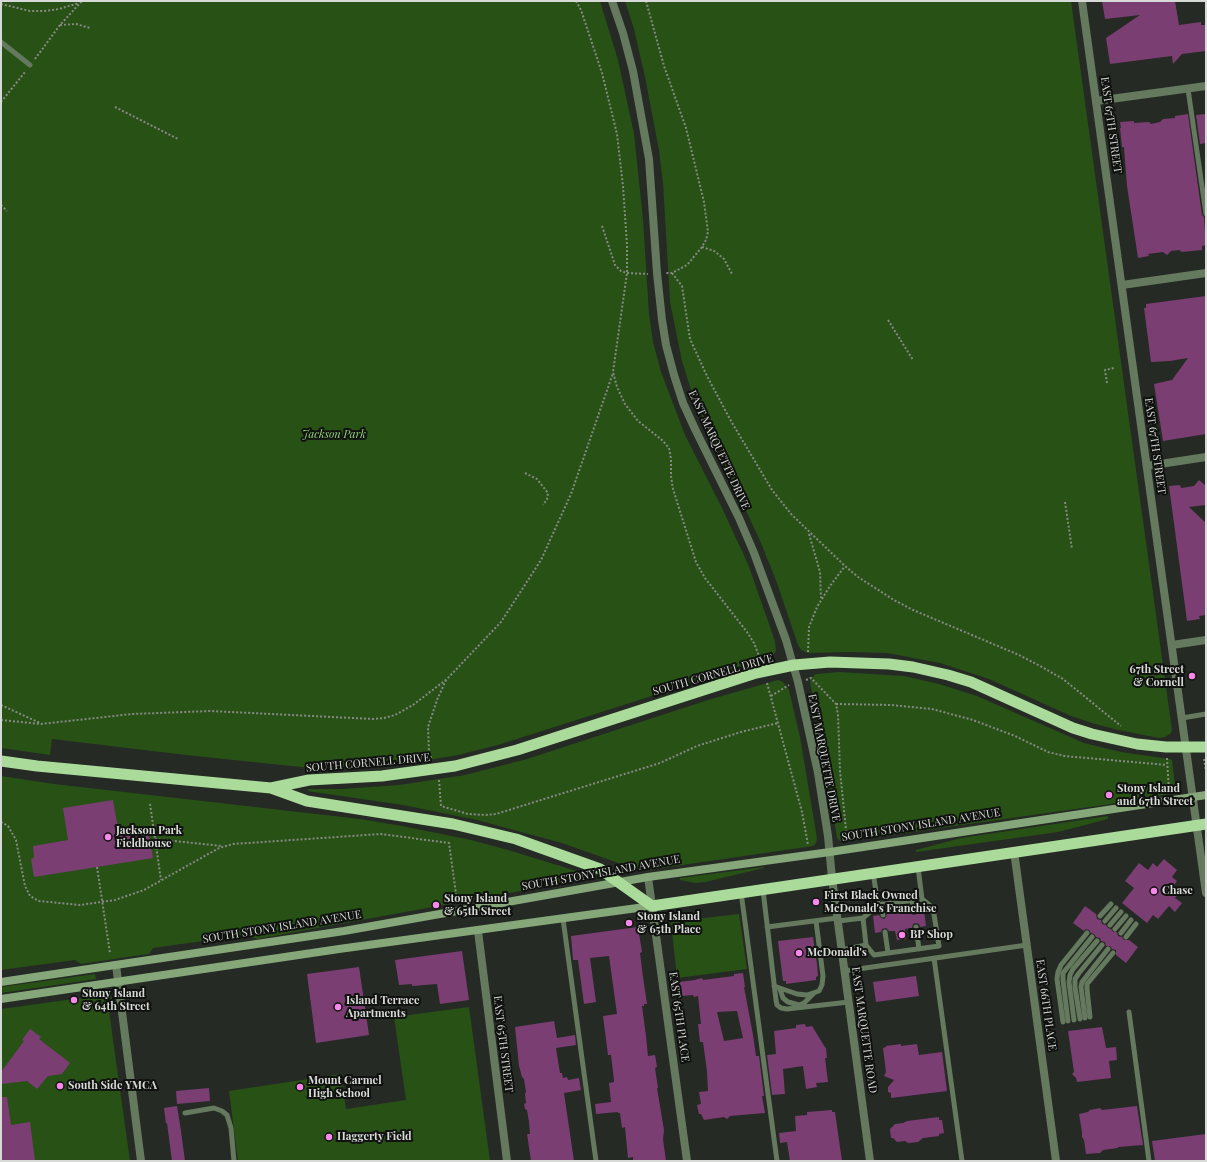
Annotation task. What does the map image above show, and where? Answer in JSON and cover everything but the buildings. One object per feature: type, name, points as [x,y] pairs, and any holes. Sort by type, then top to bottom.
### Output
[{"type":"highway","name":"SOUTH CORNELL DRIVE","points":[[271,788],[309,780],[382,776],[454,766],[517,750],[749,675],[794,665],[830,662],[888,664],[913,667],[971,682],[1073,728],[1092,734],[1138,744],[1206,747]]},
{"type":"highway","name":"SOUTH CORNELL DRIVE","points":[[1,761],[37,766],[271,788],[307,800],[454,824],[516,839],[600,869],[652,906]]},
{"type":"highway","points":[[652,906],[1201,824]]},
{"type":"main road","name":"SOUTH STONY ISLAND AVENUE","points":[[1,982],[344,932],[648,877],[830,852],[1206,795]]},
{"type":"main road","points":[[1,999],[652,906]]},
{"type":"street","name":"EAST MARQUETTE DRIVE","points":[[612,1],[623,33],[633,71],[649,159],[657,273],[663,326],[670,360],[683,403],[739,518],[754,553],[794,665],[818,772],[830,852],[832,878]]},
{"type":"street","name":"EAST 67TH STREET","points":[[1082,1],[1193,797],[1201,824],[1206,893]]},
{"type":"street","points":[[1096,101],[1206,86]]},
{"type":"street","points":[[1122,285],[1206,273]]},
{"type":"street","points":[[1147,466],[1206,457]]},
{"type":"street","points":[[1172,645],[1206,640]]},
{"type":"street","name":"EAST 66TH PLACE","points":[[1014,851],[1056,1161]]},
{"type":"street","name":"EAST 65TH PLACE","points":[[648,877],[687,1161]]},
{"type":"street","name":"EAST MARQUETTE ROAD","points":[[832,878],[870,1161]]},
{"type":"street","name":"EAST 65TH STREET","points":[[478,930],[507,1161]]},
{"type":"street","points":[[116,965],[141,1161]]},
{"type":"lane","points":[[1,42],[30,65]]},
{"type":"lane","points":[[1188,89],[1204,180],[1206,214]]},
{"type":"lane","points":[[1182,718],[1206,714]]},
{"type":"lane","points":[[918,866],[922,900]]},
{"type":"lane","points":[[873,872],[883,915]]},
{"type":"lane","points":[[763,889],[777,1005],[781,1008],[787,1009],[849,1002]]},
{"type":"lane","points":[[741,892],[777,1161]]},
{"type":"lane","points":[[767,926],[863,918],[880,905],[922,900],[933,908],[939,946],[874,955],[866,945],[863,918]]},
{"type":"lane","points":[[912,901],[914,911]]},
{"type":"lane","points":[[1100,916],[1111,904]]},
{"type":"lane","points":[[1116,908],[1107,923],[1121,912]]},
{"type":"lane","points":[[1115,929],[1126,916]]},
{"type":"lane","points":[[563,919],[596,1161]]},
{"type":"lane","points":[[1121,933],[1132,920]]},
{"type":"lane","points":[[774,986],[797,994],[807,995],[819,991],[822,985],[823,976],[816,921]]},
{"type":"lane","points":[[1126,937],[1136,924]]},
{"type":"lane","points":[[916,927],[918,949]]},
{"type":"lane","points":[[885,932],[888,953]]},
{"type":"lane","points":[[1077,1020],[1057,980],[1061,965],[1087,933]]},
{"type":"lane","points":[[1077,1020],[1063,980],[1063,974],[1066,968],[1094,939]]},
{"type":"lane","points":[[842,950],[866,945]]},
{"type":"lane","points":[[844,971],[1027,945]]},
{"type":"lane","points":[[1077,1020],[1075,979],[1078,973],[1102,945]]},
{"type":"lane","points":[[1077,1020],[1082,982],[1108,949]]},
{"type":"lane","points":[[1077,1020],[1087,989],[1087,984],[1112,953]]},
{"type":"lane","points":[[934,958],[962,1161]]},
{"type":"lane","points":[[780,989],[783,998],[788,1002],[799,1005],[804,1003],[814,993]]},
{"type":"lane","points":[[1129,1012],[1149,1161]]},
{"type":"lane","points":[[185,1113],[214,1108],[227,1115],[231,1128],[234,1161]]},
{"type":"path","points":[[1,720],[41,724],[132,714],[210,711],[374,719],[384,718],[413,704],[447,679],[501,622],[541,560],[571,494],[613,372],[627,273],[627,245],[623,186],[617,134],[602,73],[581,10],[576,1]]},
{"type":"path","points":[[646,1],[664,66],[686,128],[704,202],[708,232],[702,247],[688,265],[672,273],[668,273]]},
{"type":"path","points":[[1,4],[30,11],[44,11],[59,9],[81,2]]},
{"type":"path","points":[[81,2],[60,25],[76,24],[90,28]]},
{"type":"path","points":[[115,107],[178,139]]},
{"type":"path","points":[[1,205],[7,211]]},
{"type":"path","points":[[602,226],[615,265],[621,272],[646,274]]},
{"type":"path","points":[[702,247],[714,251],[724,259],[732,274]]},
{"type":"path","points":[[672,273],[682,286],[690,339],[707,376],[727,415],[772,490],[792,516],[858,577],[894,600],[913,610],[998,646],[1042,667],[1063,680],[1121,726]]},
{"type":"path","points":[[888,320],[913,360]]},
{"type":"path","points":[[1107,383],[1105,370],[1114,368]]},
{"type":"path","points":[[613,372],[617,387],[625,404],[638,421],[662,440],[669,448],[672,459],[671,476],[673,490],[696,562],[705,578],[747,632],[754,643],[761,662]]},
{"type":"path","points":[[524,473],[537,479],[548,493],[547,499],[543,505]]},
{"type":"path","points":[[1065,502],[1072,549]]},
{"type":"path","points":[[809,532],[820,572],[821,599]]},
{"type":"path","points":[[808,653],[809,627],[817,607],[821,599],[845,566]]},
{"type":"path","points":[[811,678],[836,704],[838,715],[840,771],[847,841]]},
{"type":"path","points":[[432,760],[429,751],[428,727],[437,700],[447,679]]},
{"type":"path","points":[[767,682],[802,812],[809,847]]},
{"type":"path","points":[[771,696],[787,685]]},
{"type":"path","points":[[836,704],[891,704],[932,709],[974,720],[1015,736],[1048,752],[1059,755],[1168,765]]},
{"type":"path","points":[[1,705],[41,724]]},
{"type":"path","points":[[439,780],[441,806],[468,814],[496,814],[660,763],[697,746],[741,732],[778,723]]},
{"type":"path","points":[[1167,758],[1170,794]]},
{"type":"path","points":[[1204,759],[1206,772]]},
{"type":"path","points":[[150,804],[161,880]]},
{"type":"path","points":[[1,822],[8,826],[16,840],[25,886],[30,896],[39,901],[80,905],[115,900],[144,890],[223,846],[233,844],[381,834],[449,843],[456,894]]},
{"type":"path","points":[[155,839],[223,846]]},
{"type":"path","points":[[98,867],[110,953]]},
{"type":"green space","name":"Jackson Park","points":[[1,1],[600,1],[618,60],[634,134],[643,219],[649,314],[653,342],[661,372],[685,435],[722,508],[748,564],[775,641],[776,651],[772,657],[768,660],[498,745],[458,755],[410,763],[361,767],[301,767],[52,739],[50,755],[1,748]]},
{"type":"green space","points":[[625,1],[1071,1],[1172,730],[1171,733],[1165,737],[1159,738],[1092,723],[1071,716],[989,679],[940,663],[887,653],[808,653],[801,650],[761,543],[693,396],[682,361],[670,302],[663,183],[659,150],[645,77],[634,29]]},
{"type":"green space","points":[[839,672],[904,676],[939,684],[977,696],[1084,743],[1121,752],[1170,759],[1172,760],[1175,786],[1174,792],[1170,794],[1104,805],[841,842],[837,838],[824,753],[810,682],[811,678],[816,674]]},
{"type":"green space","points":[[778,680],[783,682],[789,690],[800,737],[817,838],[816,843],[813,846],[641,871],[562,843],[477,820],[403,805],[307,791],[309,789],[342,789],[399,785],[465,775],[527,759],[708,700]]},
{"type":"green space","points":[[1,776],[54,784],[360,819],[402,826],[471,840],[593,876],[592,878],[257,939],[246,935],[153,948],[149,954],[81,964],[75,960],[1,970]]},
{"type":"green space","points":[[1108,816],[1108,819],[1058,832],[916,852],[916,850],[961,838]]},
{"type":"green space","points":[[764,867],[705,882],[695,883],[680,880],[680,878]]},
{"type":"green space","points":[[739,914],[747,969],[677,978],[671,922]]},
{"type":"green space","points":[[95,974],[96,979],[1,993],[1,987]]},
{"type":"green space","name":"South Side YMCA","points":[[106,991],[110,994],[113,1006],[109,1011],[130,1161],[1,1161],[1,1009],[81,998],[85,993]]},
{"type":"green space","name":"Mount Carmel High School","points":[[469,1007],[490,1161],[238,1161],[229,1091],[341,1074],[346,1109],[406,1100],[394,1017]]},
{"type":"place","name":"67th Street & Cornell","points":[[1192,676]]},
{"type":"place","name":"Stony Island and 67th Street","points":[[1109,795]]},
{"type":"place","name":"Jackson Park Fieldhouse","points":[[108,837]]},
{"type":"place","name":"Chase","points":[[1154,891]]},
{"type":"place","name":"First Black Owned McDonald's Franchise","points":[[816,902]]},
{"type":"place","name":"Stony Island & 65th Street","points":[[436,905]]},
{"type":"place","name":"Stony Island & 65th Place","points":[[629,923]]},
{"type":"place","name":"BP Shop","points":[[902,935]]},
{"type":"place","name":"McDonald's","points":[[799,953]]},
{"type":"place","name":"Stony Island & 64th Street","points":[[74,1000]]},
{"type":"place","name":"Island Terrace Apartments","points":[[338,1007]]},
{"type":"place","name":"South Side YMCA","points":[[60,1086]]},
{"type":"place","name":"Mount Carmel High School","points":[[300,1087]]},
{"type":"place","name":"Haggerty Field","points":[[329,1137]]}]
